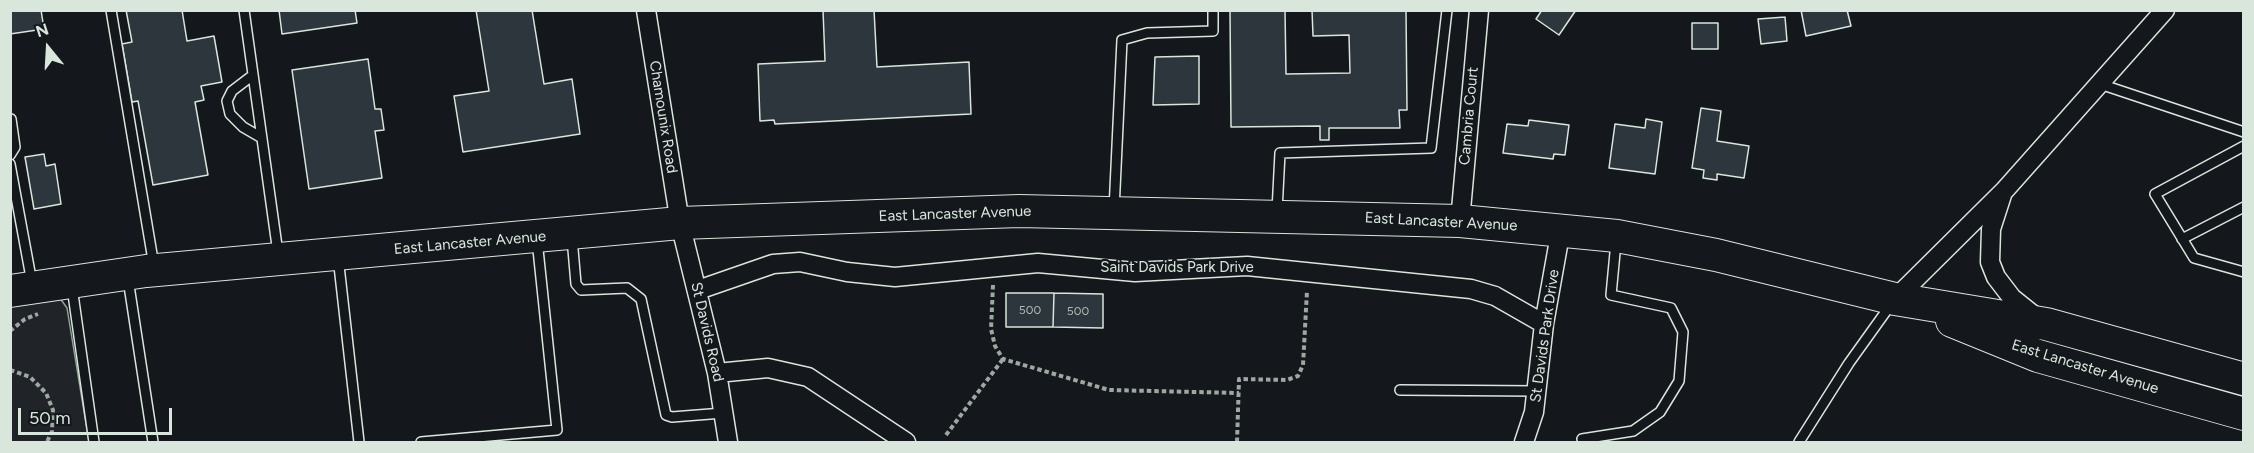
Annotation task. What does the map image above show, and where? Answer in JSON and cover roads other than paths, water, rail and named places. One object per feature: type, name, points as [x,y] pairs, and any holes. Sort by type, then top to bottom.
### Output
[{"type":"highway","name":"East Lancaster Avenue","points":[[21,289],[141,272],[680,224],[1007,212],[1114,212],[1460,221],[1617,236],[1716,255],[1895,299],[2046,324],[2244,379]]},
{"type":"highway","name":"East Lancaster Avenue","points":[[1895,299],[2038,356],[2244,414]]},
{"type":"street","name":"Chamounix Road","points":[[646,10],[680,224]]},
{"type":"street","name":"Cambria Court","points":[[1460,221],[1479,10]]},
{"type":"street","points":[[1895,299],[2004,191],[2165,10]]},
{"type":"street","points":[[2004,191],[1991,229],[1990,262],[1996,277],[2012,298],[2046,324]]},
{"type":"street","name":"St Davids Road","points":[[680,224],[717,373],[728,442]]},
{"type":"street","name":"St Davids Park Drive","points":[[1524,442],[1534,412],[1544,324],[1561,229]]},
{"type":"street","name":"Saint Davids Park Drive","points":[[698,290],[772,264],[800,262],[848,272],[895,276],[1038,263],[1135,272],[1247,266],[1471,289],[1495,296],[1544,324]]},
{"type":"street","points":[[717,373],[768,368],[808,377],[906,442]]},
{"type":"lane","points":[[111,10],[141,272],[153,442]]},
{"type":"lane","points":[[244,10],[279,259]]},
{"type":"lane","points":[[1114,212],[1122,40],[1147,33],[1213,31],[1214,10]]},
{"type":"lane","points":[[1277,216],[1280,153],[1431,148],[1447,10]]},
{"type":"lane","points":[[253,75],[232,91],[227,101],[230,114],[243,127],[262,138]]},
{"type":"lane","points":[[2100,84],[2244,132]]},
{"type":"lane","points":[[10,155],[15,147],[11,119]]},
{"type":"lane","points":[[2244,146],[2154,194],[2194,258],[2244,272]]},
{"type":"lane","points":[[10,164],[21,289]]},
{"type":"lane","points":[[2182,238],[2244,207]]},
{"type":"lane","points":[[572,233],[576,284],[581,290],[627,288],[640,299],[666,415],[672,417],[723,413]]},
{"type":"lane","points":[[1582,439],[1633,431],[1660,412],[1679,381],[1683,332],[1671,308],[1611,295],[1617,236]]},
{"type":"lane","points":[[421,442],[557,430],[537,237]]},
{"type":"lane","points":[[338,255],[359,442]]},
{"type":"lane","points":[[71,282],[94,442]]},
{"type":"lane","points":[[1799,442],[1849,363],[1895,299]]},
{"type":"lane","points":[[1400,390],[1537,390]]}]
